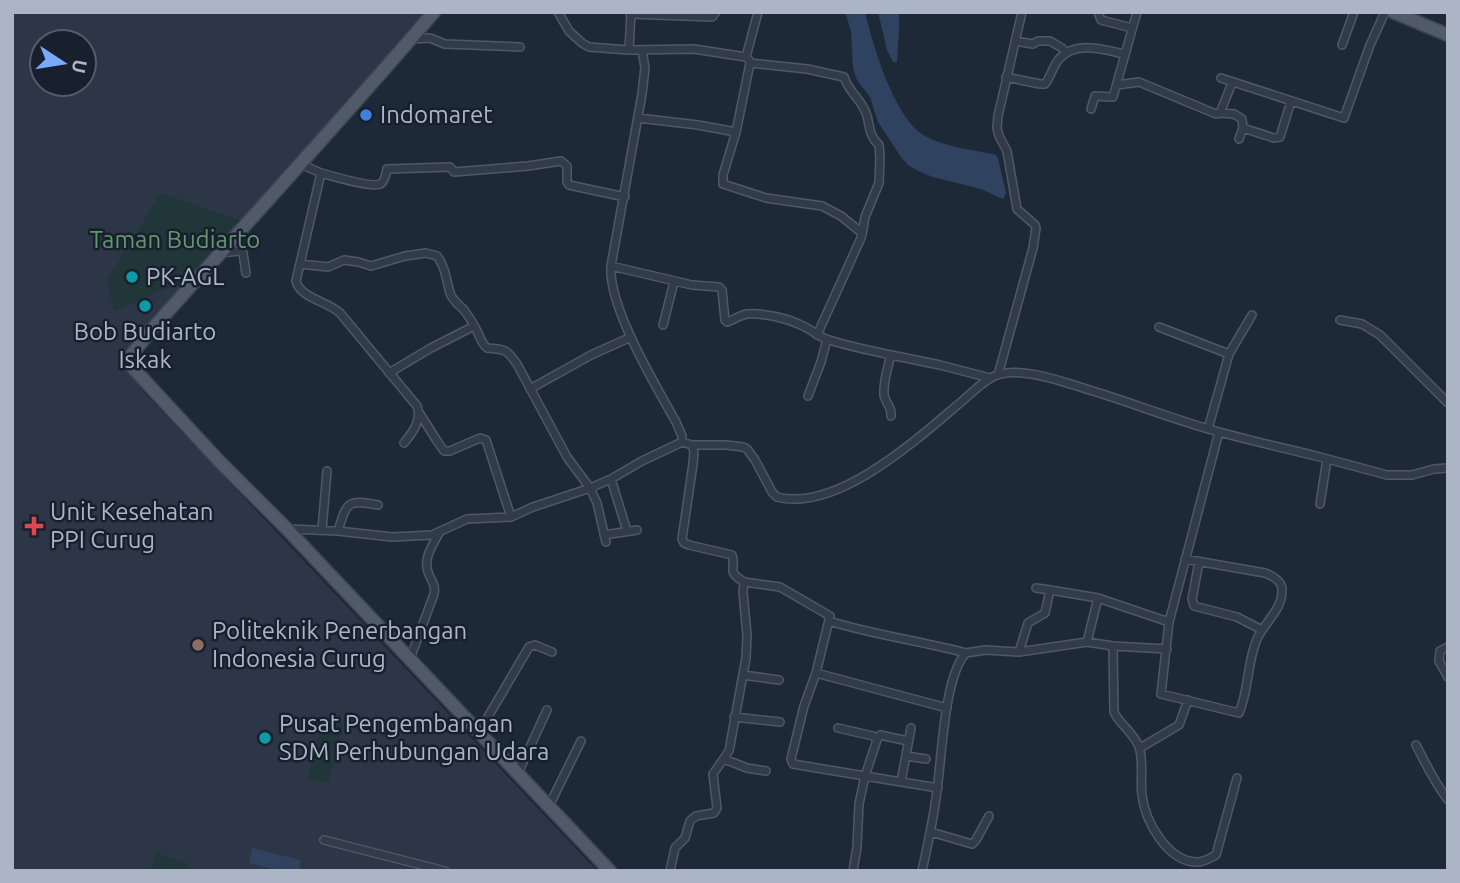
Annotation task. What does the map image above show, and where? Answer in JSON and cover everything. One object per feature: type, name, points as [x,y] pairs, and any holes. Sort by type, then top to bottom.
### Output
[{"type":"main road","points":[[434,12],[132,354],[131,365],[610,871]]},
{"type":"main road","points":[[1392,12],[1448,35]]},
{"type":"street","points":[[558,12],[569,31],[585,46],[593,48],[694,49],[844,77],[846,86],[865,109],[871,138],[878,145],[879,183],[865,217],[862,235],[817,335]]},
{"type":"street","points":[[629,50],[630,13],[712,17],[716,12]]},
{"type":"street","points":[[758,12],[736,132],[723,175],[723,184],[766,198],[822,206],[841,216],[862,235]]},
{"type":"street","points":[[287,529],[405,537],[432,536],[467,519],[511,517],[590,488],[682,442],[692,445],[743,447],[752,454],[776,498],[785,500],[803,499],[846,487],[870,472],[994,376],[1033,248],[1036,228],[1017,209],[1007,151],[996,123],[1023,12]]},
{"type":"street","points":[[1098,12],[1101,20],[1132,28]]},
{"type":"street","points":[[1091,109],[1095,96],[1113,97],[1137,12]]},
{"type":"street","points":[[1342,45],[1354,12]]},
{"type":"street","points":[[1221,78],[1344,118],[1385,12]]},
{"type":"street","points":[[411,39],[430,38],[439,43],[454,45],[520,47]]},
{"type":"street","points":[[1015,41],[1033,44],[1050,41],[1066,53]]},
{"type":"street","points":[[1006,78],[1045,84],[1059,59],[1075,50],[1093,48],[1125,54]]},
{"type":"street","points":[[642,50],[645,68],[642,94],[610,281],[631,337],[677,422],[682,442]]},
{"type":"street","points":[[1117,85],[1139,82],[1216,114],[1240,117],[1244,121],[1239,139]]},
{"type":"street","points":[[1220,113],[1232,83]]},
{"type":"street","points":[[1242,128],[1274,138],[1280,137],[1291,101]]},
{"type":"street","points":[[638,118],[736,132]]},
{"type":"street","points":[[299,167],[305,166],[350,181],[376,185],[382,184],[387,169],[450,167],[454,173],[561,161],[567,166],[569,185],[625,197]]},
{"type":"street","points":[[321,173],[296,286],[300,291],[333,306],[417,406],[444,451],[480,438],[486,440],[511,517]]},
{"type":"street","points":[[220,253],[243,253],[246,273]]},
{"type":"street","points":[[300,264],[328,267],[344,260],[371,266],[405,256],[435,254],[446,273],[449,291],[474,326],[485,347],[509,352],[517,364],[567,457],[590,488],[597,503],[605,539],[637,530]]},
{"type":"street","points":[[611,266],[674,282],[719,287],[722,290],[727,322],[745,314],[759,314],[785,319],[804,326],[817,335],[854,347],[994,376],[1023,373],[1062,382],[1208,429],[1364,470],[1412,475],[1448,468]]},
{"type":"street","points":[[663,325],[674,282]]},
{"type":"street","points":[[1208,429],[1229,354],[1252,315]]},
{"type":"street","points":[[1340,320],[1362,324],[1380,335],[1448,404]]},
{"type":"street","points":[[389,373],[474,326]]},
{"type":"street","points":[[1160,327],[1229,354]]},
{"type":"street","points":[[530,388],[631,337]]},
{"type":"street","points":[[807,396],[827,339]]},
{"type":"street","points":[[891,355],[884,385],[884,396],[891,407],[891,415]]},
{"type":"street","points":[[404,443],[420,414]]},
{"type":"street","points":[[1185,559],[1265,573],[1282,585],[1279,605],[1252,651],[1239,713],[1161,694],[1169,622],[1185,559],[1219,432]]},
{"type":"street","points":[[692,445],[693,464],[682,539],[684,543],[732,555],[735,577],[744,582],[780,587],[830,616],[816,673],[804,706],[792,762],[938,788]]},
{"type":"street","points":[[1320,503],[1327,459]]},
{"type":"street","points":[[321,530],[327,471]]},
{"type":"street","points":[[611,479],[627,531]]},
{"type":"street","points":[[338,531],[344,509],[349,505],[362,502],[378,505]]},
{"type":"street","points":[[410,659],[434,594],[435,585],[428,575],[426,560],[439,532]]},
{"type":"street","points":[[1199,562],[1192,599],[1194,606],[1237,617],[1262,630]]},
{"type":"street","points":[[670,871],[675,848],[685,838],[690,821],[696,816],[714,813],[718,808],[713,774],[729,751],[746,658],[744,582]]},
{"type":"street","points":[[1036,588],[1098,598],[1169,622]]},
{"type":"street","points":[[1019,652],[1028,623],[1045,613],[1050,590]]},
{"type":"street","points":[[1087,642],[1098,598]]},
{"type":"street","points":[[830,621],[871,633],[912,639],[966,653],[985,650],[1019,652],[1087,642],[1167,649]]},
{"type":"street","points":[[479,732],[528,647],[535,645],[552,652]]},
{"type":"street","points":[[1113,646],[1114,712],[1140,748],[1142,797],[1152,827],[1171,850],[1198,863],[1217,853],[1237,778]]},
{"type":"street","points":[[1448,646],[1440,651],[1438,657],[1448,677]]},
{"type":"street","points":[[922,871],[938,788],[947,708],[957,666],[966,653]]},
{"type":"street","points":[[816,673],[947,708]]},
{"type":"street","points":[[743,675],[779,680]]},
{"type":"street","points":[[1140,748],[1181,723],[1188,700]]},
{"type":"street","points":[[518,773],[547,710]]},
{"type":"street","points":[[734,717],[780,722]]},
{"type":"street","points":[[838,728],[873,736],[877,740]]},
{"type":"street","points":[[901,782],[911,728]]},
{"type":"street","points":[[853,871],[859,804],[877,740],[880,735],[908,741]]},
{"type":"street","points":[[549,806],[581,741]]},
{"type":"street","points":[[1416,745],[1424,763],[1448,800]]},
{"type":"street","points":[[906,755],[926,759]]},
{"type":"street","points":[[724,759],[747,768],[766,771]]},
{"type":"street","points":[[931,832],[972,844],[989,816]]},
{"type":"street","points":[[324,840],[445,871]]},
{"type":"shaded area","name":"Politeknik Penerbangan Indonesia Curug","points":[[12,12],[430,12],[128,351],[126,368],[145,393],[597,871],[12,871]]},
{"type":"green space","name":"Taman Budiarto","points":[[161,193],[241,221],[193,277],[114,311],[107,280]]},
{"type":"green space","points":[[323,717],[343,723],[335,758],[314,753]]},
{"type":"green space","points":[[314,755],[334,760],[328,783],[308,778]]},
{"type":"green space","points":[[157,853],[187,863],[186,868],[193,871],[150,871]]},
{"type":"water","points":[[845,12],[865,12],[895,100],[915,129],[943,143],[996,155],[1006,193],[1003,199],[981,189],[918,171],[901,157],[878,122],[870,97],[857,80],[853,68],[851,31]]},
{"type":"water","points":[[878,12],[899,12],[897,62],[893,62],[887,50]]},
{"type":"water","points":[[252,848],[301,860],[299,871],[282,871],[249,863]]},
{"type":"place","name":"Indomaret","points":[[366,115]]},
{"type":"place","name":"PK-AGL","points":[[132,277]]},
{"type":"place","name":"Bob Budiarto Iskak","points":[[145,306]]},
{"type":"place","name":"Unit Kesehatan PPI Curug","points":[[34,526]]},
{"type":"place","name":"Politeknik Penerbangan Indonesia Curug","points":[[198,645]]},
{"type":"place","name":"Pusat Pengembangan SDM Perhubungan Udara","points":[[265,738]]}]
